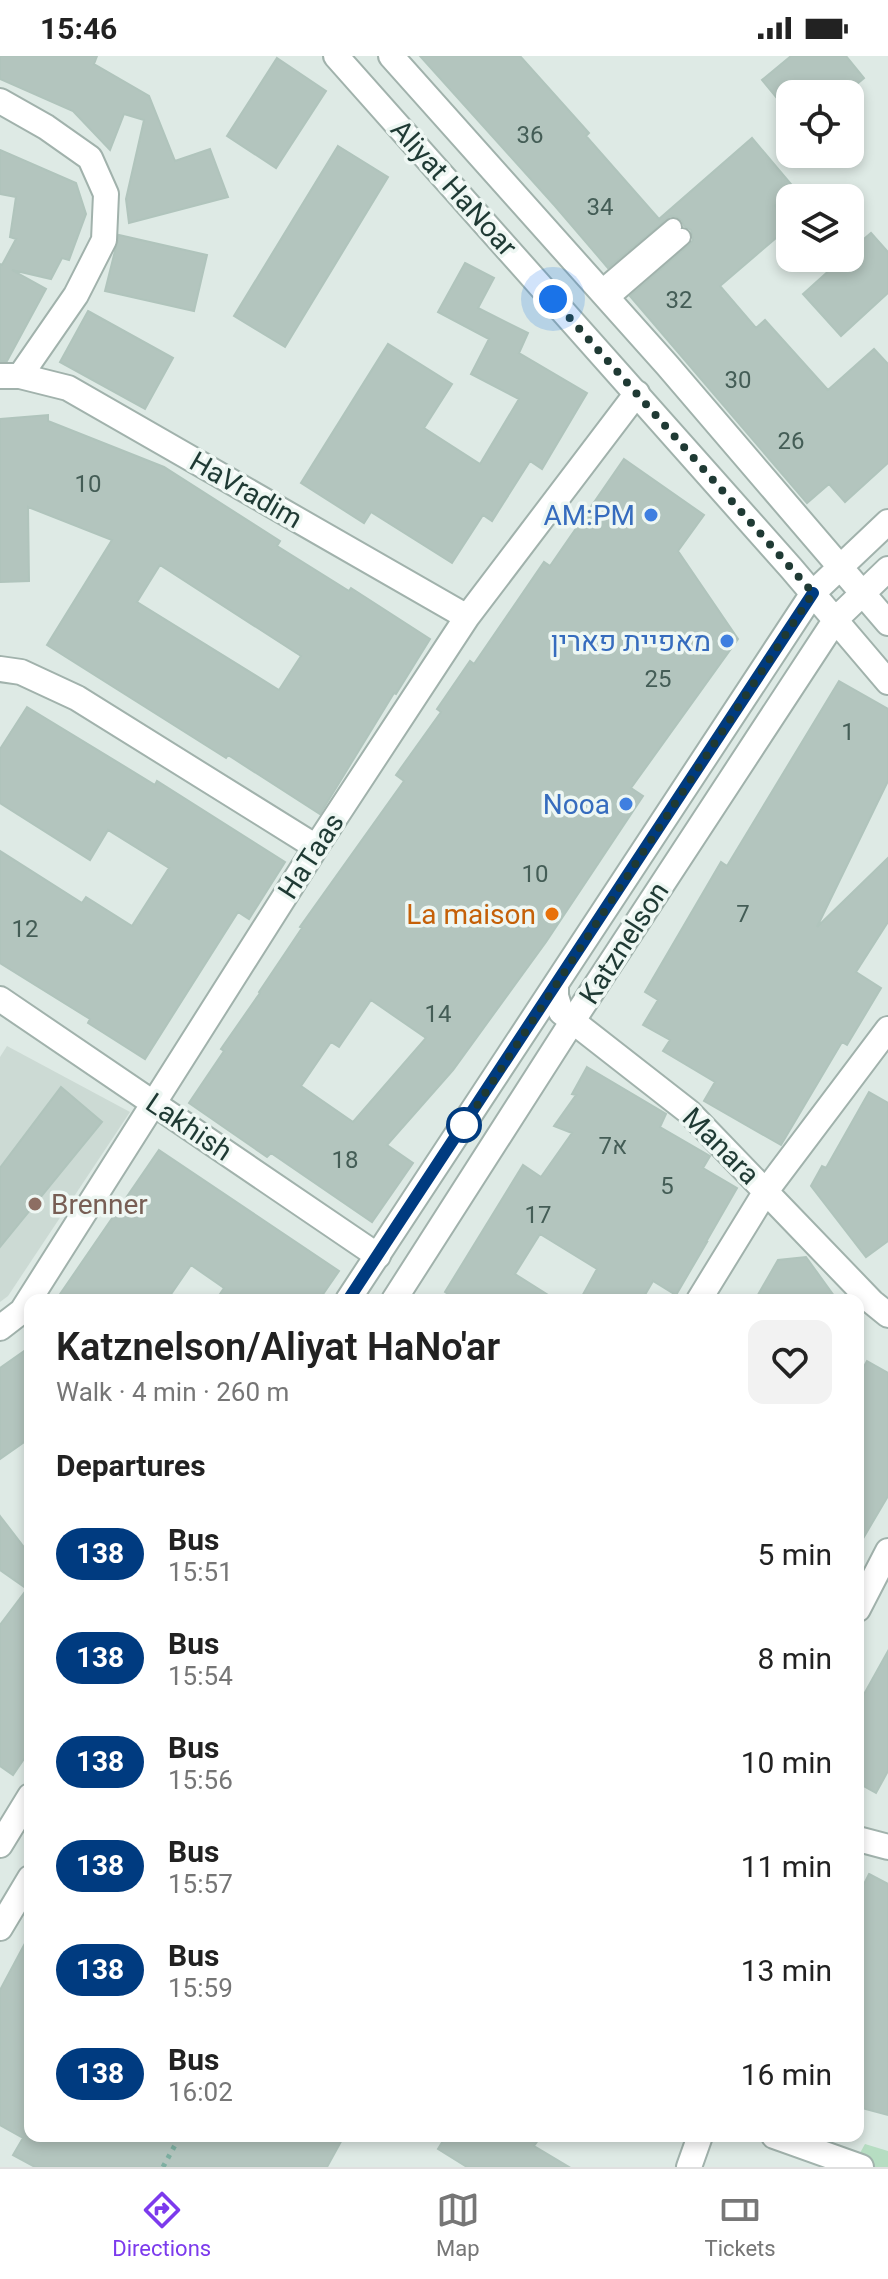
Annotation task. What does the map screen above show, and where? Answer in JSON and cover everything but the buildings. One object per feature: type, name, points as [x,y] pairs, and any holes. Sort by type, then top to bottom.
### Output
[{"type":"street","name":"Aliyat HaNoar","points":[[391,56],[605,295],[888,623]]},
{"type":"street","name":"Aliyat HaNoar","points":[[346,58],[888,682]]},
{"type":"street","name":"HaVradim","points":[[0,101],[46,127],[90,158],[106,194],[104,240],[76,295],[10,376],[68,388],[467,617]]},
{"type":"street","name":"HaTaas","points":[[33,1294],[316,847],[467,617],[637,393]]},
{"type":"street","name":"Katznelson","points":[[352,1294],[813,593],[888,522]]},
{"type":"street","name":"Katznelson","points":[[398,1294],[836,619],[888,569]]},
{"type":"street","points":[[0,669],[21,672],[77,698],[316,847]]},
{"type":"street","name":"Manara","points":[[556,985],[561,1012],[689,1112],[888,1315]]},
{"type":"street","name":"Lakhish","points":[[0,999],[378,1256]]},
{"type":"street","points":[[703,1294],[766,1191],[888,1029]]},
{"type":"street","name":"HaTaas","points":[[0,1328],[24,1308]]},
{"type":"street","points":[[864,1597],[888,1551]]},
{"type":"street","points":[[0,1845],[24,1806]]},
{"type":"street","points":[[864,1841],[888,1847]]},
{"type":"street","points":[[0,1928],[24,1888]]},
{"type":"street","points":[[689,2167],[698,2142]]},
{"type":"street","points":[[791,2142],[861,2167]]},
{"type":"lane","points":[[605,295],[677,232]]},
{"type":"path","points":[[163,2167],[177,2142]]},
{"type":"shaded area","name":"Brenner","points":[[7,1046],[130,1112],[8,1296],[0,1302],[0,1057]]},
{"type":"green space","points":[[865,2144],[888,2151],[888,2167],[852,2167]]},
{"type":"bus line","name":"138","points":[[352,1294],[813,593]]},
{"type":"place","name":"AM:PM","points":[[651,515]]},
{"type":"place","name":"מאפיית פארין","points":[[727,641]]},
{"type":"place","name":"Nooa","points":[[626,804]]},
{"type":"place","name":"La maison","points":[[552,914]]},
{"type":"place","name":"Brenner","points":[[35,1204]]},
{"type":"route","points":[[464,1125],[459,1133],[813,593],[553,299]]}]
